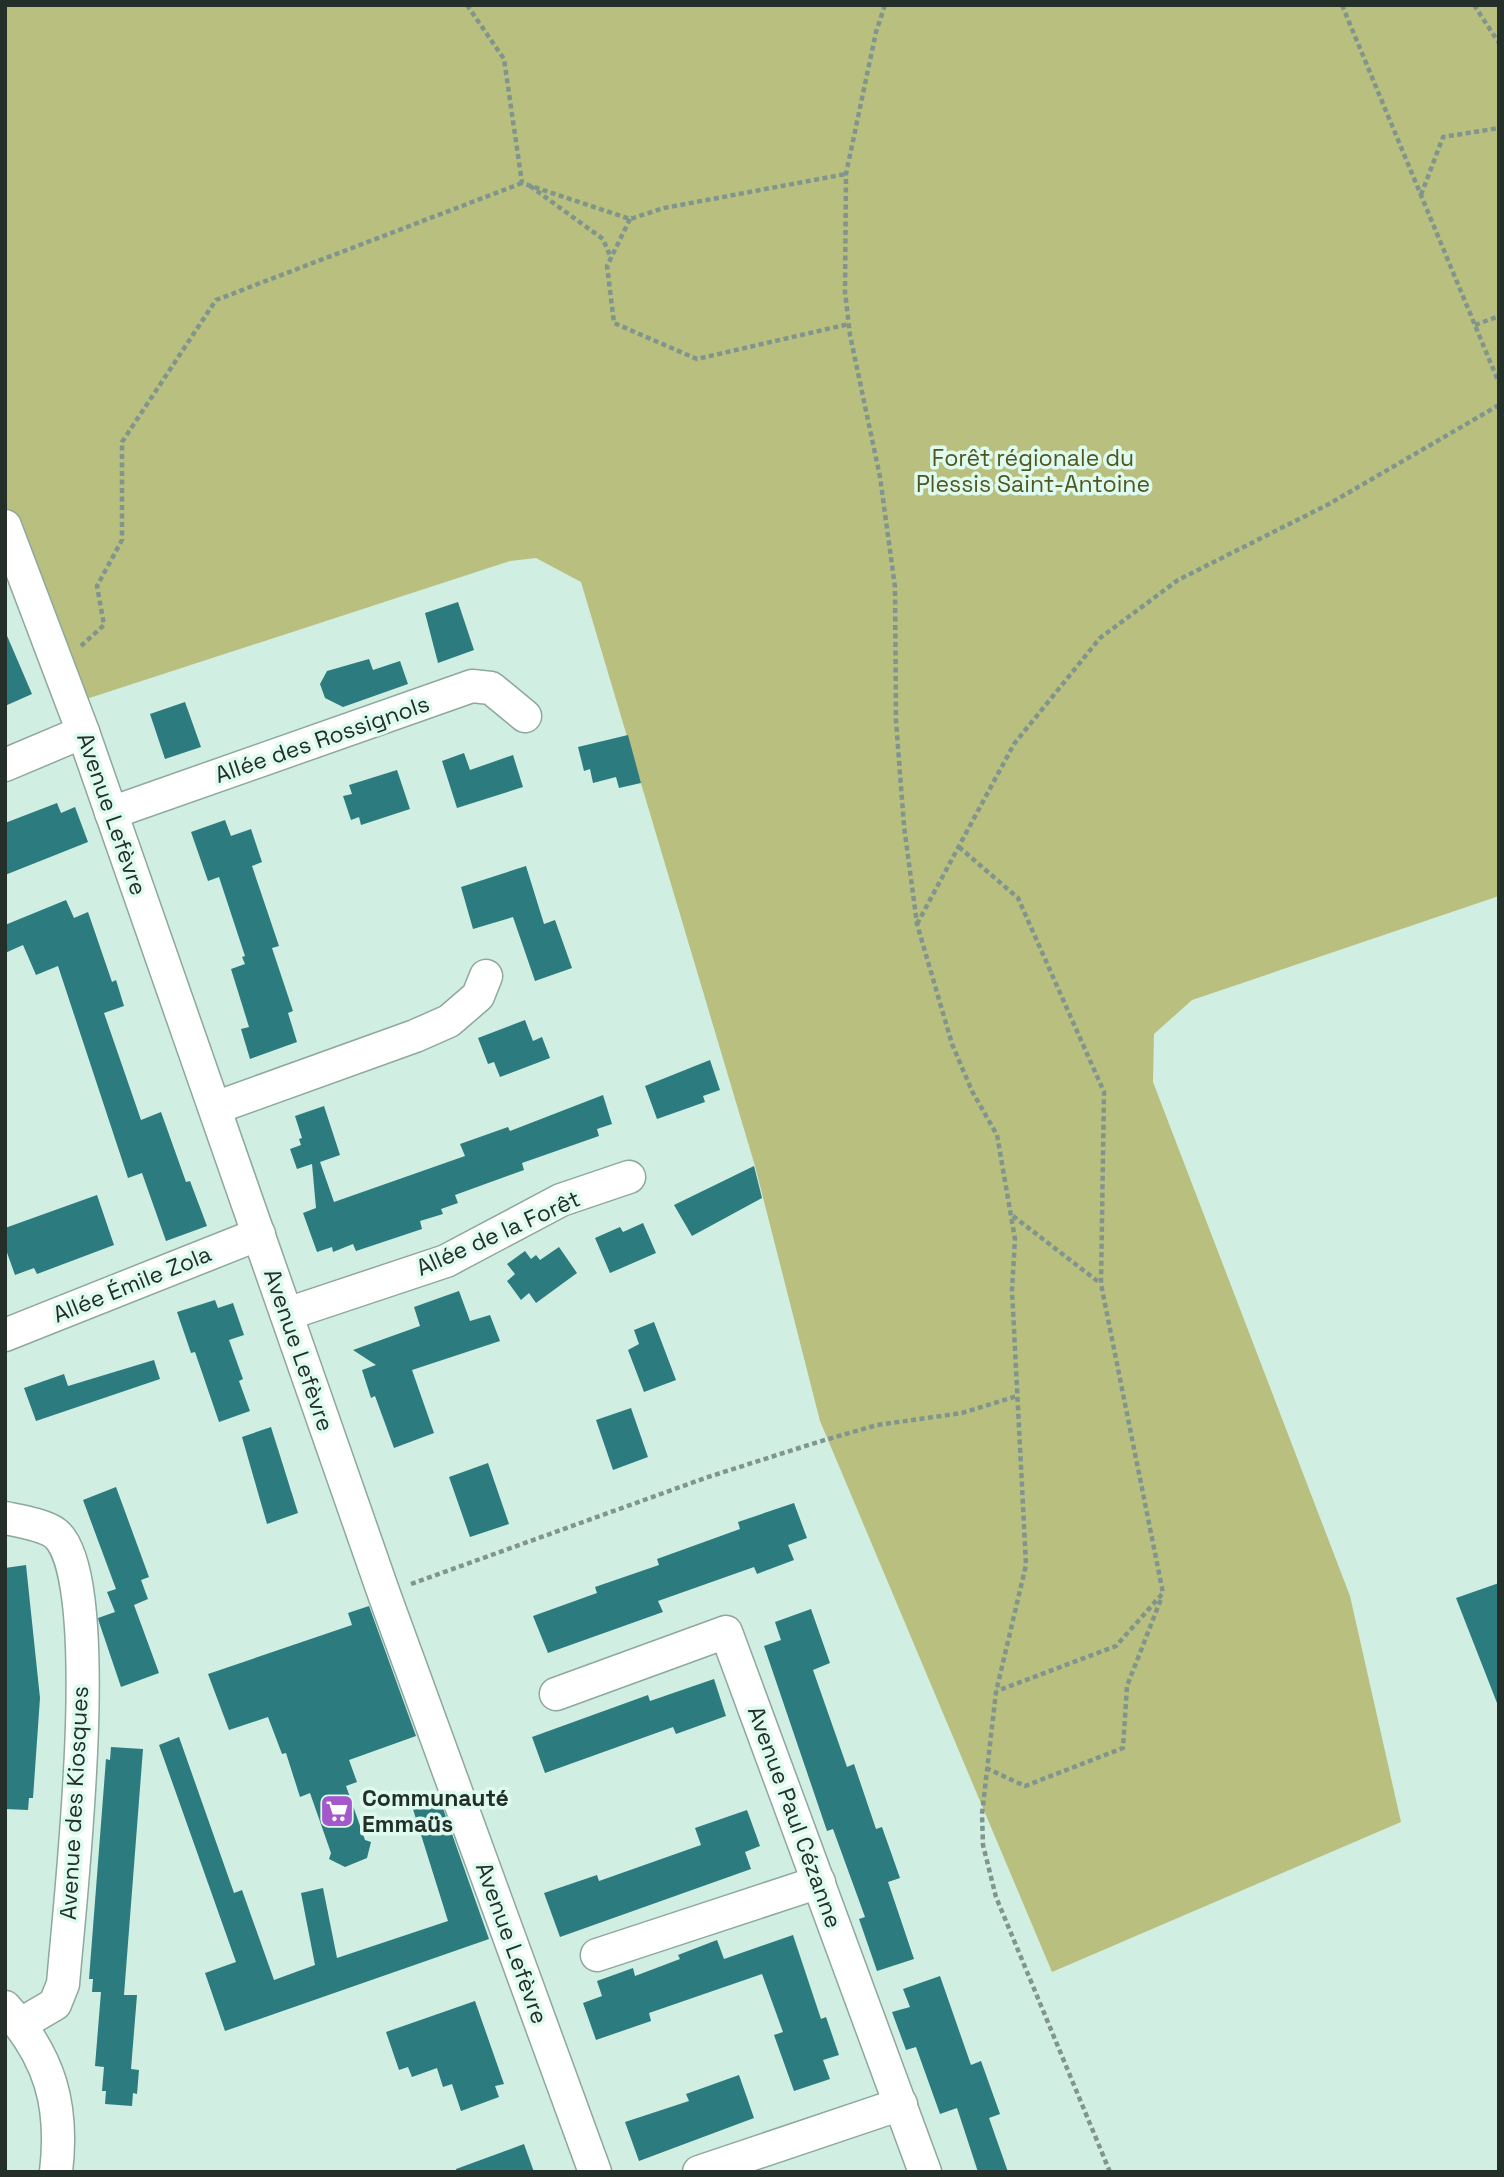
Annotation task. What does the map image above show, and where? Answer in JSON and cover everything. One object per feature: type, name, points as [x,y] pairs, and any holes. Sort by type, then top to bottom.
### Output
[{"type":"street","name":"Avenue Lefèvre","points":[[5,526],[83,732],[384,1594],[595,2172]]},
{"type":"street","name":"Allée des Rossignols","points":[[111,813],[472,687],[491,688],[525,716]]},
{"type":"street","points":[[5,765],[83,732]]},
{"type":"street","points":[[215,1108],[415,1037],[449,1021],[478,996],[486,976]]},
{"type":"street","name":"Allée de la Forêt","points":[[287,1314],[446,1261],[561,1200],[629,1177]]},
{"type":"street","name":"Allée Émile Zola","points":[[5,1335],[259,1234]]},
{"type":"street","name":"Avenue des Kiosques","points":[[5,1518],[55,1534],[71,1557],[79,1612],[82,1711],[63,1984],[55,2004],[13,2015]]},
{"type":"street","name":"Avenue Paul Cézanne","points":[[556,1694],[726,1632],[925,2172]]},
{"type":"street","points":[[597,1955],[819,1882]]},
{"type":"street","points":[[13,2015],[30,2035],[55,2094],[59,2147],[56,2172]]},
{"type":"street","points":[[699,2172],[901,2104]]},
{"type":"path","points":[[467,5],[504,59],[524,182],[603,239],[611,258]]},
{"type":"path","points":[[885,5],[876,32],[846,174],[845,292],[880,477],[895,587],[896,721],[904,826],[917,924],[952,1044],[972,1091],[998,1135],[1012,1215],[1017,1396],[1026,1565],[996,1692],[982,1814],[983,1846],[996,1897],[1110,2172]]},
{"type":"path","points":[[1342,5],[1499,383]]},
{"type":"path","points":[[1474,5],[1499,43]]},
{"type":"path","points":[[1421,195],[1443,137],[1499,128]]},
{"type":"path","points":[[78,650],[104,625],[97,586],[122,540],[122,442],[216,300],[524,182],[630,219],[663,208],[846,174]]},
{"type":"path","points":[[630,219],[607,266],[614,323],[697,359],[849,324]]},
{"type":"path","points":[[1475,325],[1499,316]]},
{"type":"path","points":[[917,924],[1014,744],[1100,638],[1178,580],[1329,504],[1499,405]]},
{"type":"path","points":[[959,847],[1018,898],[1104,1092],[1101,1284],[1163,1593],[1127,1686],[1123,1748],[1025,1786],[986,1768]]},
{"type":"path","points":[[1012,1215],[1101,1284]]},
{"type":"path","points":[[384,1594],[708,1477],[818,1442],[877,1425],[962,1413],[1017,1396]]},
{"type":"path","points":[[996,1692],[1116,1646],[1163,1593]]},
{"type":"green space","name":"Forêt régionale du Plessis Saint-Antoine","points":[[5,5],[1499,5],[1499,896],[1192,1000],[1154,1034],[1153,1082],[1350,1596],[1401,1822],[1052,1972],[820,1421],[755,1166],[581,582],[536,558],[510,561],[74,703],[5,514]]},
{"type":"building","points":[[458,602],[474,650],[438,663],[425,613]]},
{"type":"building","points":[[5,631],[32,694],[5,706]]},
{"type":"building","points":[[369,659],[373,670],[400,661],[408,684],[343,707],[325,698],[320,684],[327,671]]},
{"type":"building","points":[[185,702],[201,747],[165,759],[150,714]]},
{"type":"building","points":[[628,735],[641,783],[619,788],[616,777],[593,783],[590,769],[584,771],[578,747]]},
{"type":"building","points":[[464,753],[470,770],[513,755],[523,787],[457,808],[442,761]]},
{"type":"building","points":[[397,770],[410,809],[361,825],[359,817],[351,820],[343,796],[352,794],[349,785]]},
{"type":"building","points":[[57,803],[61,813],[75,807],[88,842],[5,875],[5,823]]},
{"type":"building","points":[[225,820],[231,836],[251,829],[262,862],[252,866],[279,946],[272,948],[293,1011],[288,1013],[297,1042],[250,1059],[241,1029],[249,1027],[231,969],[245,964],[242,957],[245,956],[219,877],[208,881],[191,832]]},
{"type":"building","points":[[526,866],[544,924],[555,920],[572,968],[535,981],[513,917],[473,929],[461,887]]},
{"type":"building","points":[[66,900],[74,918],[88,912],[112,982],[116,980],[124,1006],[104,1013],[141,1120],[161,1112],[186,1182],[190,1181],[207,1226],[166,1241],[142,1173],[128,1178],[58,966],[36,975],[23,945],[5,953],[5,925]]},
{"type":"building","points":[[525,1020],[533,1041],[542,1037],[550,1058],[500,1077],[494,1062],[488,1064],[478,1038]]},
{"type":"building","points":[[710,1060],[720,1090],[703,1096],[705,1102],[657,1119],[645,1086]]},
{"type":"building","points":[[603,1095],[612,1124],[597,1129],[599,1136],[522,1163],[524,1170],[455,1195],[458,1203],[441,1209],[443,1214],[420,1221],[422,1229],[356,1251],[353,1244],[333,1252],[332,1247],[317,1252],[303,1213],[316,1208],[312,1164],[297,1169],[290,1149],[301,1145],[299,1139],[302,1138],[295,1116],[324,1106],[340,1155],[320,1162],[334,1202],[465,1156],[460,1144],[508,1127],[510,1131]]},
{"type":"building","points":[[754,1166],[762,1198],[692,1236],[674,1205]]},
{"type":"building","points":[[97,1195],[114,1245],[37,1274],[34,1268],[15,1275],[5,1247],[5,1228]]},
{"type":"building","points":[[643,1223],[656,1253],[610,1273],[595,1238],[620,1227],[623,1232]]},
{"type":"building","points":[[559,1247],[577,1273],[536,1303],[529,1293],[521,1300],[507,1281],[515,1274],[507,1264],[525,1251],[531,1259],[536,1255],[540,1260]]},
{"type":"building","points":[[459,1291],[470,1321],[490,1315],[500,1341],[412,1370],[434,1433],[394,1448],[375,1396],[371,1398],[362,1370],[376,1365],[353,1350],[420,1326],[414,1307]]},
{"type":"building","points":[[215,1300],[218,1308],[233,1303],[244,1335],[229,1340],[243,1379],[239,1381],[250,1411],[219,1422],[195,1352],[191,1353],[177,1312]]},
{"type":"building","points":[[654,1322],[676,1380],[644,1392],[628,1350],[639,1344],[634,1330]]},
{"type":"building","points":[[154,1360],[160,1379],[36,1421],[24,1388],[64,1374],[68,1386]]},
{"type":"building","points":[[631,1408],[648,1457],[613,1470],[596,1420]]},
{"type":"building","points":[[271,1427],[298,1513],[267,1524],[242,1437]]},
{"type":"building","points":[[488,1463],[509,1524],[470,1537],[449,1477]]},
{"type":"building","points":[[116,1487],[149,1577],[141,1580],[148,1599],[134,1605],[159,1673],[121,1687],[98,1618],[115,1612],[107,1592],[116,1589],[83,1500]]},
{"type":"building","points":[[794,1503],[807,1538],[788,1545],[794,1560],[757,1574],[754,1567],[658,1601],[663,1612],[548,1653],[533,1616],[597,1593],[595,1587],[659,1565],[657,1559],[740,1529],[738,1522]]},
{"type":"building","points":[[26,1565],[40,1698],[33,1798],[29,1798],[28,1810],[5,1809],[5,1568]]},
{"type":"building","points":[[1499,1583],[1499,1703],[1497,1703],[1456,1598]]},
{"type":"building","points":[[369,1606],[416,1736],[349,1760],[357,1782],[346,1786],[365,1840],[371,1842],[367,1858],[345,1867],[329,1859],[331,1853],[310,1793],[300,1797],[286,1753],[282,1754],[268,1717],[229,1730],[208,1674],[352,1625],[348,1613]]},
{"type":"building","points":[[811,1609],[830,1663],[813,1670],[847,1767],[854,1764],[876,1829],[882,1827],[900,1878],[888,1882],[914,1959],[877,1971],[859,1919],[865,1917],[833,1829],[827,1831],[764,1646],[781,1640],[775,1622]]},
{"type":"building","points":[[714,1679],[726,1716],[676,1734],[673,1727],[545,1773],[532,1737],[648,1695],[650,1701]]},
{"type":"building","points":[[179,1737],[234,1893],[242,1890],[274,1980],[315,1965],[301,1893],[323,1888],[337,1958],[448,1921],[412,1806],[439,1797],[489,1939],[225,2031],[205,1973],[236,1962],[159,1745]]},
{"type":"building","points":[[111,1747],[143,1749],[124,1995],[137,1995],[131,2069],[139,2070],[137,2094],[133,2093],[132,2106],[105,2104],[106,2091],[102,2091],[104,2067],[95,2066],[101,1992],[92,1992],[93,1979],[89,1979],[106,1759],[110,1760]]},
{"type":"building","points":[[747,1810],[760,1846],[745,1852],[751,1869],[560,1937],[544,1893],[597,1875],[599,1881],[701,1845],[695,1828]]},
{"type":"building","points":[[793,1935],[821,2019],[826,2017],[839,2055],[823,2060],[830,2079],[794,2091],[774,2035],[783,2032],[762,1974],[649,2013],[651,2021],[596,2040],[583,2003],[602,1996],[597,1981],[633,1968],[635,1976],[680,1959],[678,1955],[717,1940],[724,1959]]},
{"type":"building","points":[[940,1976],[971,2065],[981,2061],[1000,2114],[989,2118],[1008,2172],[978,2172],[957,2108],[940,2114],[916,2047],[906,2050],[892,2012],[910,2007],[903,1989]]},
{"type":"building","points":[[475,2001],[504,2084],[495,2086],[499,2097],[461,2111],[452,2084],[443,2087],[437,2068],[412,2077],[408,2067],[399,2070],[386,2032]]},
{"type":"building","points":[[739,2075],[754,2118],[639,2161],[625,2122],[689,2101],[686,2094]]},
{"type":"building","points":[[524,2144],[534,2172],[456,2172],[456,2169]]},
{"type":"place","name":"Communauté Emmaüs","points":[[337,1811]]}]
